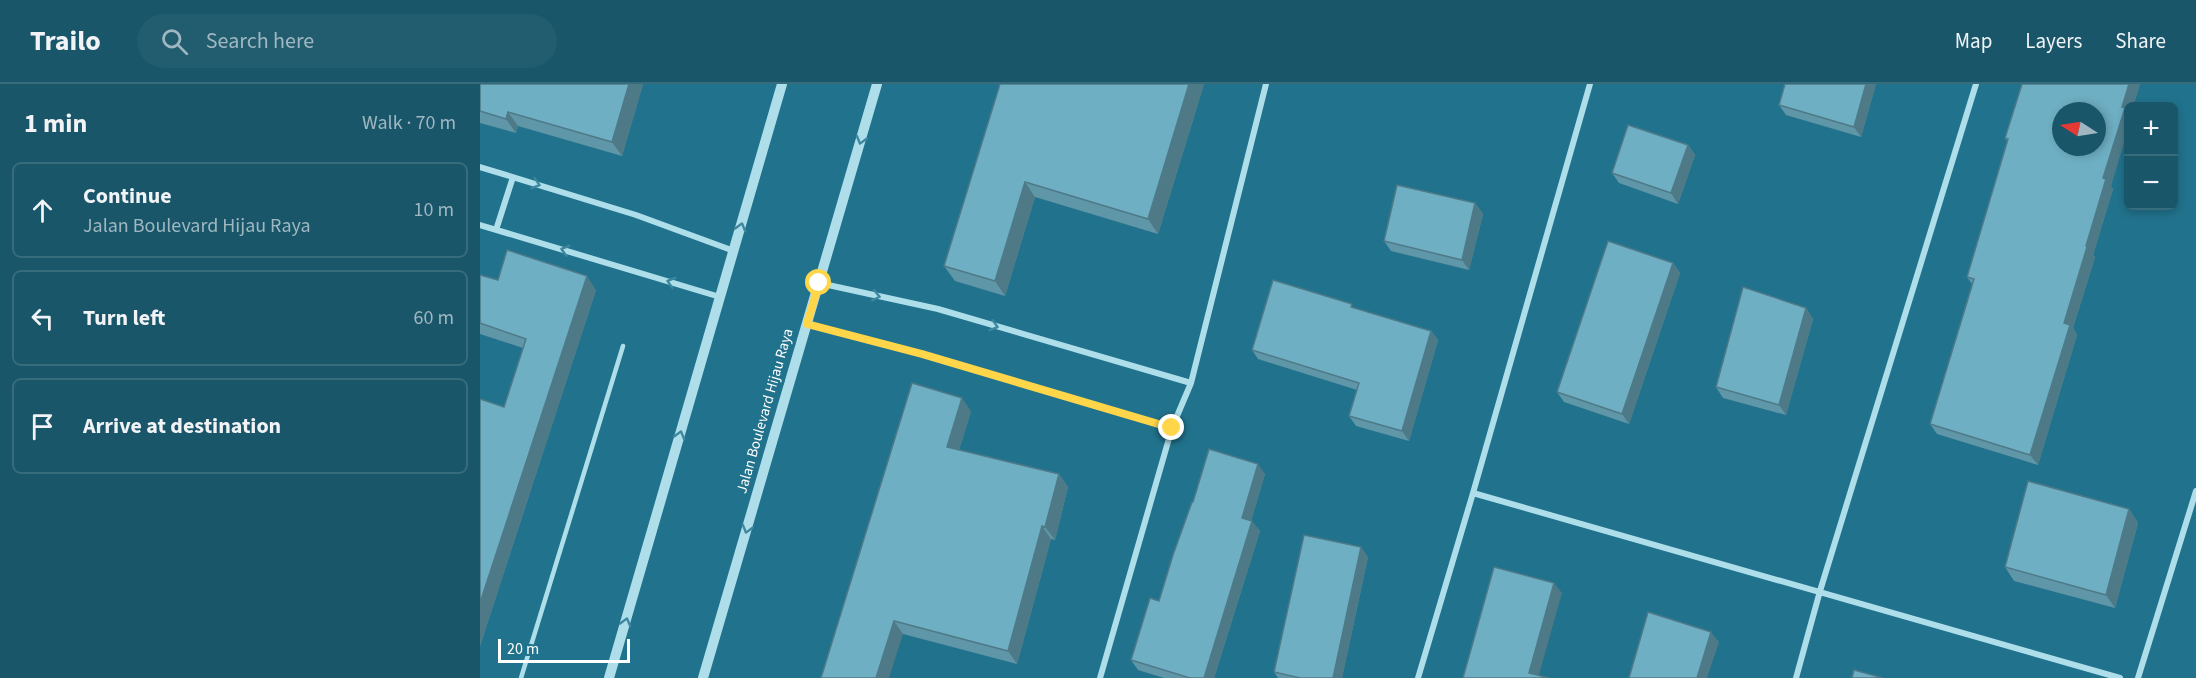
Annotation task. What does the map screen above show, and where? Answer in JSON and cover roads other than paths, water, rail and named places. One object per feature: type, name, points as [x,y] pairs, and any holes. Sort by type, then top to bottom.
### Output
[{"type":"street","points":[[609,678],[782,84]]},
{"type":"street","name":"Jalan Boulevard Hijau Raya","points":[[703,678],[877,84]]},
{"type":"street","points":[[1100,678],[1172,428],[1191,383],[1266,84]]},
{"type":"street","points":[[1418,678],[1590,84]]},
{"type":"street","points":[[1796,678],[1820,591],[1976,84]]},
{"type":"street","points":[[480,167],[636,214],[734,251]]},
{"type":"street","points":[[496,230],[513,177]]},
{"type":"street","points":[[480,225],[720,297]]},
{"type":"street","points":[[819,283],[938,309],[1191,383]]},
{"type":"street","points":[[807,324],[922,354],[1172,428]]},
{"type":"street","points":[[2138,678],[2196,491]]},
{"type":"street","points":[[1473,493],[2120,678]]},
{"type":"lane","points":[[521,678],[623,345]]}]
